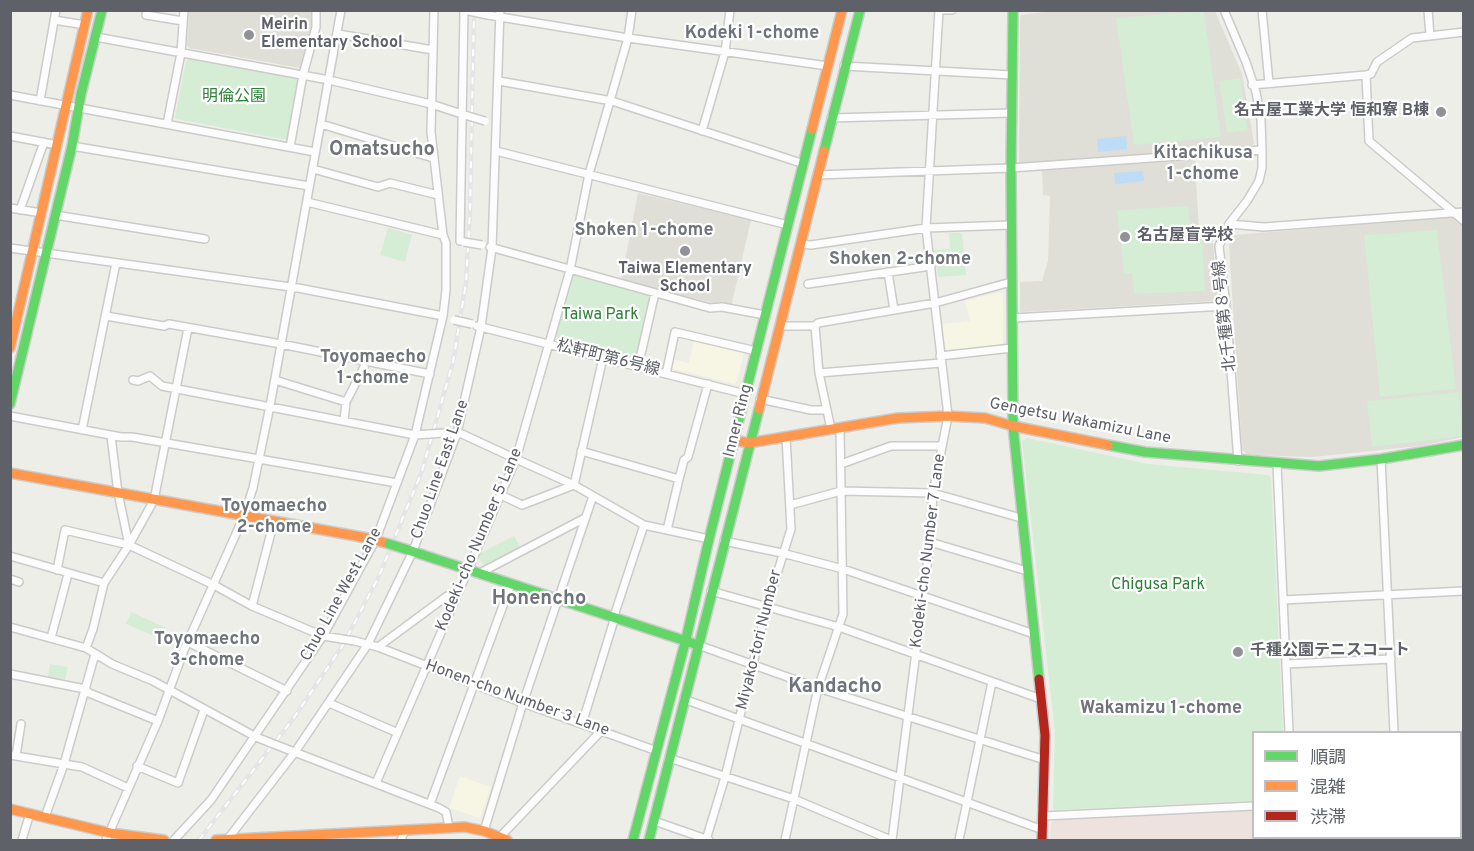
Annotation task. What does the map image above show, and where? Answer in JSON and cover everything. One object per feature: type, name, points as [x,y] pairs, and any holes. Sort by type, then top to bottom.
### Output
[{"type":"street","points":[[40,101],[56,10]]},
{"type":"street","points":[[10,348],[88,10]]},
{"type":"street","points":[[10,404],[102,10]]},
{"type":"street","points":[[147,10],[146,15],[183,21]]},
{"type":"street","points":[[167,124],[181,53],[184,10]]},
{"type":"street","points":[[290,147],[303,75],[316,27],[316,10]]},
{"type":"street","points":[[108,837],[158,721],[188,642],[244,516],[260,459],[341,10]]},
{"type":"street","points":[[434,10],[431,104],[434,158],[443,235],[446,243],[462,241],[482,245],[710,308],[722,307],[765,315]]},
{"type":"street","name":"Kodeki-cho Number 5 Lane","points":[[376,783],[516,459],[570,270],[589,174],[612,101],[628,38],[632,10]]},
{"type":"street","points":[[702,131],[725,52],[730,10]]},
{"type":"street","name":"Inner Ring","points":[[633,840],[686,639],[842,10]]},
{"type":"street","name":"Inner Ring","points":[[650,840],[711,591],[860,10]]},
{"type":"street","points":[[939,11],[952,10]]},
{"type":"street","points":[[684,699],[968,802],[1042,835],[1045,735],[1012,426],[1012,10]]},
{"type":"street","name":"北千種第８号線","points":[[1224,10],[1246,62],[1259,106],[1262,150],[1259,181],[1230,224],[1219,246],[1238,461]]},
{"type":"street","points":[[1262,10],[1269,83]]},
{"type":"street","points":[[1428,10],[1430,36]]},
{"type":"street","points":[[462,241],[467,11],[488,15],[500,13],[628,38],[828,66]]},
{"type":"street","name":"Kodeki-cho Number 7 Lane","points":[[891,840],[930,542],[933,493],[948,416],[926,228],[939,11]]},
{"type":"street","name":"Chuo Line East Lane","points":[[228,839],[295,752],[368,644],[413,552],[457,433],[481,327],[492,248],[500,13]]},
{"type":"street","points":[[54,20],[85,25]]},
{"type":"street","points":[[1252,85],[1371,74],[1377,62],[1412,38],[1464,32]]},
{"type":"street","points":[[338,34],[433,50]]},
{"type":"street","points":[[96,37],[329,80],[431,104],[497,124]]},
{"type":"street","points":[[844,66],[1012,75]]},
{"type":"street","points":[[1366,75],[1369,141],[1464,221]]},
{"type":"street","points":[[499,81],[612,101],[804,164]]},
{"type":"street","points":[[10,95],[315,152]]},
{"type":"street","points":[[831,118],[1011,113]]},
{"type":"street","points":[[321,124],[434,158]]},
{"type":"street","points":[[10,136],[58,145]]},
{"type":"street","points":[[20,210],[44,142]]},
{"type":"street","points":[[72,146],[309,186]]},
{"type":"street","points":[[818,176],[1011,168],[1262,150]]},
{"type":"street","points":[[496,151],[788,225]]},
{"type":"street","points":[[313,169],[378,187],[390,183],[438,195]]},
{"type":"street","points":[[307,202],[443,235]]},
{"type":"street","points":[[10,208],[42,213]]},
{"type":"street","points":[[1230,224],[1264,227],[1464,212]]},
{"type":"street","points":[[55,215],[205,239]]},
{"type":"street","points":[[800,244],[811,245],[926,228],[1011,225]]},
{"type":"street","name":"Chuo Line West Lane","points":[[174,840],[211,800],[287,691],[323,636],[376,540],[415,435],[430,374],[443,316],[446,290],[446,243]]},
{"type":"street","name":"松軒町第6号線","points":[[10,248],[291,289],[298,288],[443,316],[745,394]]},
{"type":"street","points":[[82,430],[116,263]]},
{"type":"street","points":[[808,284],[931,266]]},
{"type":"street","points":[[888,272],[894,310]]},
{"type":"street","points":[[779,326],[815,326],[818,323],[935,303],[1011,282]]},
{"type":"street","points":[[638,367],[656,293]]},
{"type":"street","points":[[1013,318],[1226,306]]},
{"type":"street","points":[[106,316],[164,326],[169,324],[281,344],[430,374]]},
{"type":"street","points":[[785,840],[818,688],[843,614],[841,464],[836,429],[827,410],[819,373],[815,326]]},
{"type":"street","points":[[86,648],[104,583],[129,545],[154,500],[188,328]]},
{"type":"street","points":[[666,374],[675,332],[756,351]]},
{"type":"street","points":[[819,373],[940,360],[1012,348]]},
{"type":"street","points":[[573,485],[603,358]]},
{"type":"street","points":[[344,420],[346,402],[365,361]]},
{"type":"street","points":[[133,380],[138,381],[150,376],[162,386],[415,435],[457,433],[573,485],[644,525],[709,539]]},
{"type":"street","points":[[275,380],[346,402]]},
{"type":"street","points":[[667,530],[684,460],[688,457],[708,384]]},
{"type":"street","points":[[760,399],[811,410],[827,410]]},
{"type":"street","points":[[10,416],[111,436],[165,443],[397,483]]},
{"type":"street","name":"Gengetsu Wakamizu Lane","points":[[734,440],[749,443],[898,418],[948,416],[985,418],[1012,426],[1145,452],[1277,464],[1319,466],[1381,459],[1464,445]]},
{"type":"street","points":[[111,436],[118,493],[129,545]]},
{"type":"street","name":"Miyako-tori Number","points":[[707,840],[767,606],[791,529],[786,437]]},
{"type":"street","points":[[841,464],[891,446],[942,446]]},
{"type":"street","points":[[581,451],[679,478]]},
{"type":"street","points":[[1381,459],[1394,731]]},
{"type":"street","points":[[1277,464],[1289,731]]},
{"type":"street","points":[[10,473],[376,540],[686,639],[818,688],[1045,760]]},
{"type":"street","points":[[501,495],[522,505],[573,485]]},
{"type":"street","points":[[790,505],[841,491],[933,493],[1021,518]]},
{"type":"street","points":[[486,835],[523,703],[592,496]]},
{"type":"street","points":[[478,574],[585,518]]},
{"type":"street","points":[[252,606],[274,521]]},
{"type":"street","points":[[582,724],[644,525]]},
{"type":"street","name":"Honen-cho Number 3 Lane","points":[[57,570],[65,531],[129,545],[214,585],[252,606],[323,636],[378,647],[523,703],[657,751]]},
{"type":"street","points":[[724,541],[782,553],[843,570],[1034,634]]},
{"type":"street","points":[[930,542],[1027,571]]},
{"type":"street","points":[[10,556],[104,583]]},
{"type":"street","points":[[51,638],[68,574]]},
{"type":"street","points":[[10,579],[19,582]]},
{"type":"street","points":[[430,804],[511,584]]},
{"type":"street","points":[[711,591],[838,627],[1041,699]]},
{"type":"street","points":[[1283,600],[1464,591]]},
{"type":"street","points":[[378,647],[447,596],[457,596]]},
{"type":"street","points":[[10,627],[86,648],[256,737],[430,804],[446,812],[449,827]]},
{"type":"street","points":[[188,642],[287,691]]},
{"type":"street","points":[[45,817],[64,764],[95,654]]},
{"type":"street","points":[[1286,664],[1392,659]]},
{"type":"street","points":[[10,674],[85,689],[88,693],[158,721]]},
{"type":"street","points":[[959,840],[992,682]]},
{"type":"street","points":[[329,703],[398,733]]},
{"type":"street","points":[[137,766],[178,783],[204,710]]},
{"type":"street","points":[[21,724],[13,755],[82,767],[128,788]]},
{"type":"street","points":[[216,840],[288,838],[449,827],[465,827],[503,839],[601,730]]},
{"type":"street","points":[[669,758],[794,799],[891,840]]},
{"type":"street","points":[[1043,816],[1252,806]]},
{"type":"street","points":[[10,809],[45,817],[108,837],[164,840]]},
{"type":"street","points":[[22,840],[30,813]]},
{"type":"street","points":[[654,821],[707,840]]},
{"type":"street","points":[[401,840],[405,830]]},
{"type":"shaded area","points":[[1058,10],[1215,11],[1242,74],[1254,143],[1251,148],[1019,163],[1020,17]]},
{"type":"shaded area","name":"Meirin Elementary School","points":[[189,11],[313,11],[313,26],[302,66],[300,68],[189,48],[187,45]]},
{"type":"shaded area","name":"名古屋盲学校","points":[[1195,160],[1199,232],[1205,243],[1213,243],[1217,301],[1020,312],[1020,282],[1042,281],[1048,261],[1050,196],[1043,195],[1042,170]]},
{"type":"shaded area","name":"Taiwa Elementary School","points":[[638,193],[751,220],[731,307],[621,281]]},
{"type":"shaded area","points":[[1452,217],[1463,226],[1463,437],[1419,446],[1313,457],[1248,455],[1242,449],[1229,245],[1234,235]]},
{"type":"shaded area","points":[[1000,292],[1003,294],[1003,346],[948,352],[945,350],[942,324],[970,321],[965,301]]},
{"type":"shaded area","points":[[694,340],[744,352],[737,382],[734,384],[673,369],[672,359],[689,363]]},
{"type":"shaded area","points":[[460,776],[491,787],[480,818],[449,808]]},
{"type":"shaded area","points":[[1463,800],[1463,840],[1405,840],[1462,839]]},
{"type":"shaded area","points":[[1252,810],[1252,839],[1288,840],[1050,840],[1051,824],[1054,820]]},
{"type":"shaded area","points":[[1298,839],[1395,839],[1395,840]]},
{"type":"green space","points":[[1204,11],[1221,137],[1134,145],[1116,18]]},
{"type":"green space","name":"明倫公園","points":[[190,58],[299,78],[288,140],[176,119],[186,61]]},
{"type":"green space","points":[[1240,78],[1248,130],[1227,133],[1219,81]]},
{"type":"green space","points":[[1188,206],[1191,233],[1202,241],[1205,291],[1134,294],[1132,273],[1124,274],[1117,210]]},
{"type":"green space","points":[[388,228],[412,235],[405,262],[380,255]]},
{"type":"green space","points":[[1437,230],[1456,389],[1380,397],[1364,235]]},
{"type":"green space","points":[[949,233],[962,233],[966,275],[938,277],[934,250],[950,249]]},
{"type":"green space","name":"Taiwa Park","points":[[574,275],[651,294],[637,358],[633,359],[559,341],[556,337]]},
{"type":"green space","points":[[1459,392],[1463,436],[1372,447],[1367,401]]},
{"type":"green space","name":"Chigusa Park","points":[[1027,438],[1148,464],[1268,475],[1271,478],[1283,731],[1252,731],[1252,801],[1055,810],[1053,808],[1055,732],[1022,441]]},
{"type":"green space","points":[[514,536],[522,550],[486,568],[476,555]]},
{"type":"green space","points":[[131,612],[166,628],[161,639],[126,624]]},
{"type":"green space","points":[[50,664],[68,667],[65,680],[48,677]]},
{"type":"water","points":[[1126,136],[1127,149],[1098,152],[1097,139]]},
{"type":"water","points":[[1143,171],[1144,181],[1115,184],[1114,173]]},
{"type":"railway","points":[[199,840],[293,719],[343,645],[379,576],[422,471],[453,362],[466,283],[470,211],[474,10]]},
{"type":"traffic: fast","points":[[10,404],[102,10]]},
{"type":"traffic: fast","points":[[824,151],[860,10]]},
{"type":"traffic: fast","points":[[1013,10],[1011,168],[1013,426],[1039,679]]},
{"type":"traffic: fast","points":[[633,840],[686,639],[812,129]]},
{"type":"traffic: fast","points":[[649,840],[759,409]]},
{"type":"traffic: fast","points":[[1108,445],[1145,452],[1319,466],[1381,459],[1464,445]]},
{"type":"traffic: fast","points":[[389,544],[402,548]]},
{"type":"traffic: fast","points":[[402,548],[698,645]]},
{"type":"traffic: slow","points":[[10,348],[88,10]]},
{"type":"traffic: slow","points":[[812,129],[842,10]]},
{"type":"traffic: slow","points":[[759,409],[824,151]]},
{"type":"traffic: slow","points":[[733,440],[749,443],[898,418],[948,416],[985,418],[1013,426],[1108,445]]},
{"type":"traffic: slow","points":[[10,473],[367,538],[389,544]]},
{"type":"traffic: slow","points":[[10,809],[110,833],[164,840]]},
{"type":"traffic: slow","points":[[216,840],[465,827],[507,840]]},
{"type":"traffic: jam","points":[[1039,679],[1045,735],[1042,840]]},
{"type":"place","name":"Meirin Elementary School","points":[[249,35]]},
{"type":"place","name":"名古屋工業大学 恒和寮 B棟","points":[[1441,112]]},
{"type":"place","name":"名古屋盲学校","points":[[1125,237]]},
{"type":"place","name":"Taiwa Elementary School","points":[[685,251]]},
{"type":"place","name":"千種公園テニスコート","points":[[1238,652]]},
{"type":"district","name":"Kodeki 1-chome","points":[[752,34]]},
{"type":"district","name":"Omatsucho","points":[[382,151]]},
{"type":"district","name":"Kitachikusa 1-chome","points":[[1203,164]]},
{"type":"district","name":"Shoken 1-chome","points":[[644,231]]},
{"type":"district","name":"Shoken 2-chome","points":[[900,260]]},
{"type":"district","name":"Toyomaecho 1-chome","points":[[373,368]]},
{"type":"district","name":"Toyomaecho 2-chome","points":[[274,517]]},
{"type":"district","name":"Honencho","points":[[539,600]]},
{"type":"district","name":"Toyomaecho 3-chome","points":[[207,650]]},
{"type":"district","name":"Kandacho","points":[[835,688]]},
{"type":"district","name":"Wakamizu 1-chome","points":[[1161,709]]}]
